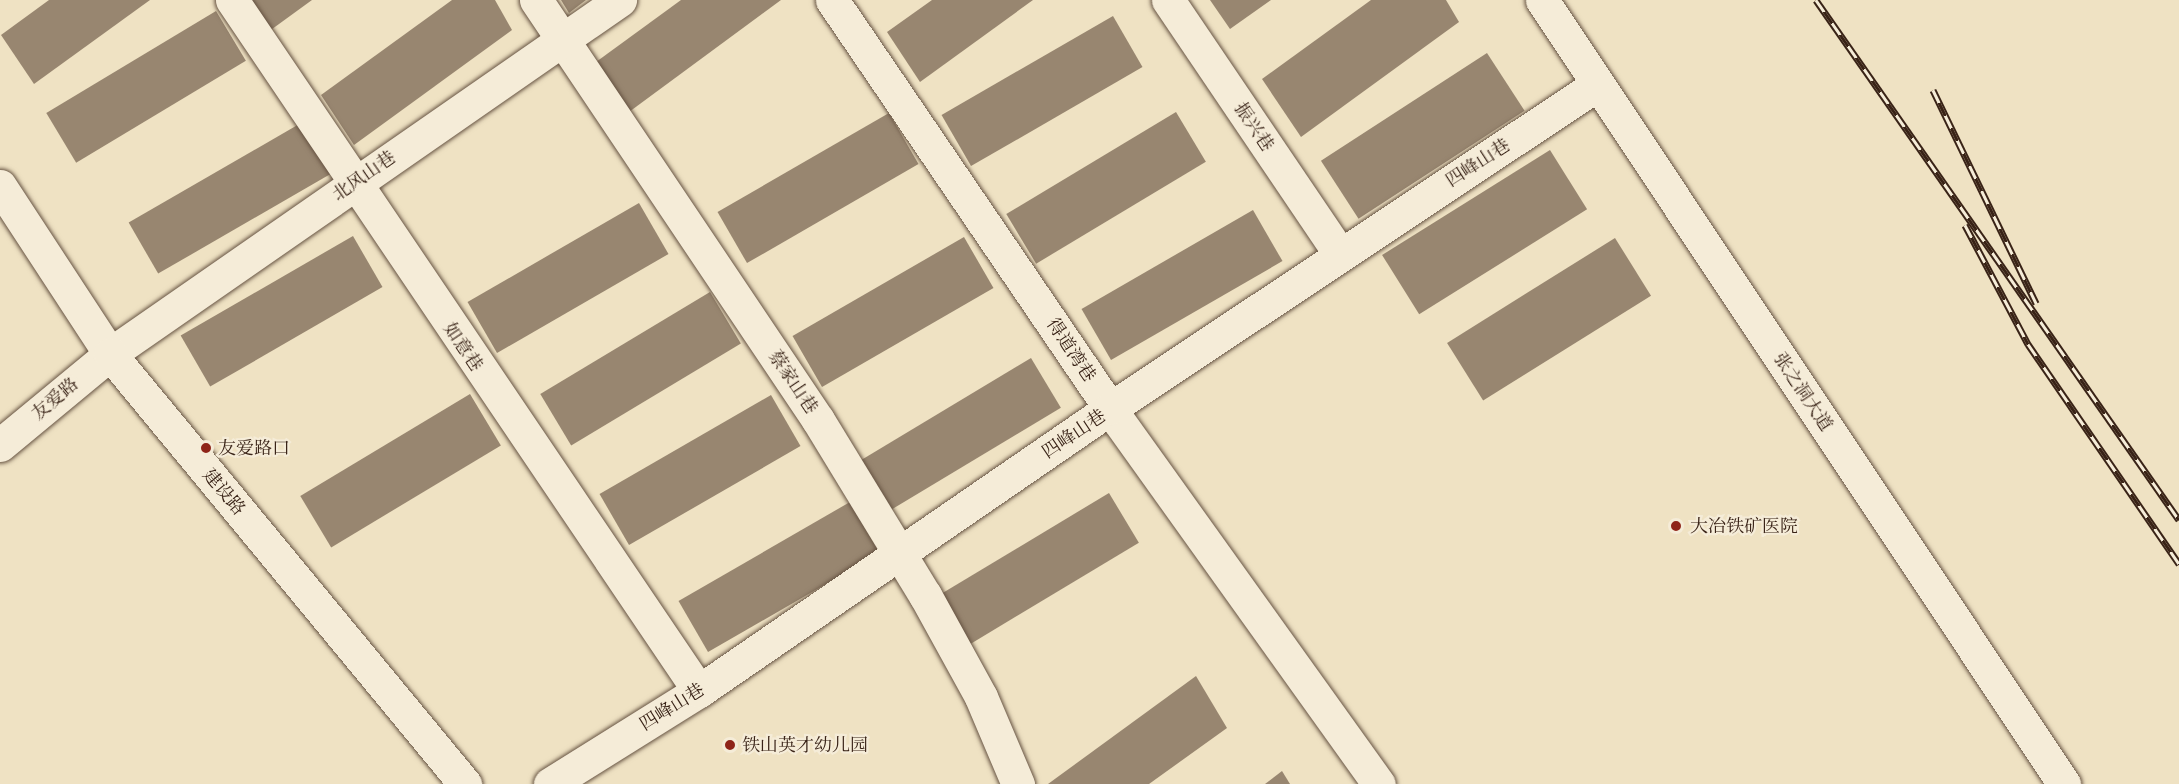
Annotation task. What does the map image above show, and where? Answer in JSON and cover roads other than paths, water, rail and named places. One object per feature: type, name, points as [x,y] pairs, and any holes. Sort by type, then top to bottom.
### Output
[{"type":"street","name":"如意巷","points":[[232,0],[699,691]]},
{"type":"street","name":"蔡家山巷","points":[[536,0],[818,420],[899,552],[981,697],[1018,784]]},
{"type":"street","name":"北风山巷","points":[[110,354],[620,0]]},
{"type":"street","name":"得道湾巷","points":[[832,0],[1111,408],[1379,784]]},
{"type":"street","name":"振兴巷","points":[[1168,0],[1340,254]]},
{"type":"street","name":"张之洞大道","points":[[1542,0],[2064,784]]},
{"type":"street","name":"四峰山巷","points":[[550,784],[699,691],[1111,408],[1598,84]]},
{"type":"street","name":"建设路","points":[[0,186],[110,354],[465,784]]},
{"type":"street","name":"友爱路","points":[[0,445],[110,354]]},
{"type":"railway","points":[[1816,0],[2179,520]]},
{"type":"railway","points":[[1933,90],[2036,303]]},
{"type":"railway","points":[[1965,225],[2028,344],[2179,564]]},
{"type":"place","name":"友爱路口","points":[[206,448]]},
{"type":"place","name":"大冶铁矿医院","points":[[1676,526]]},
{"type":"place","name":"铁山英才幼儿园","points":[[730,745]]}]
